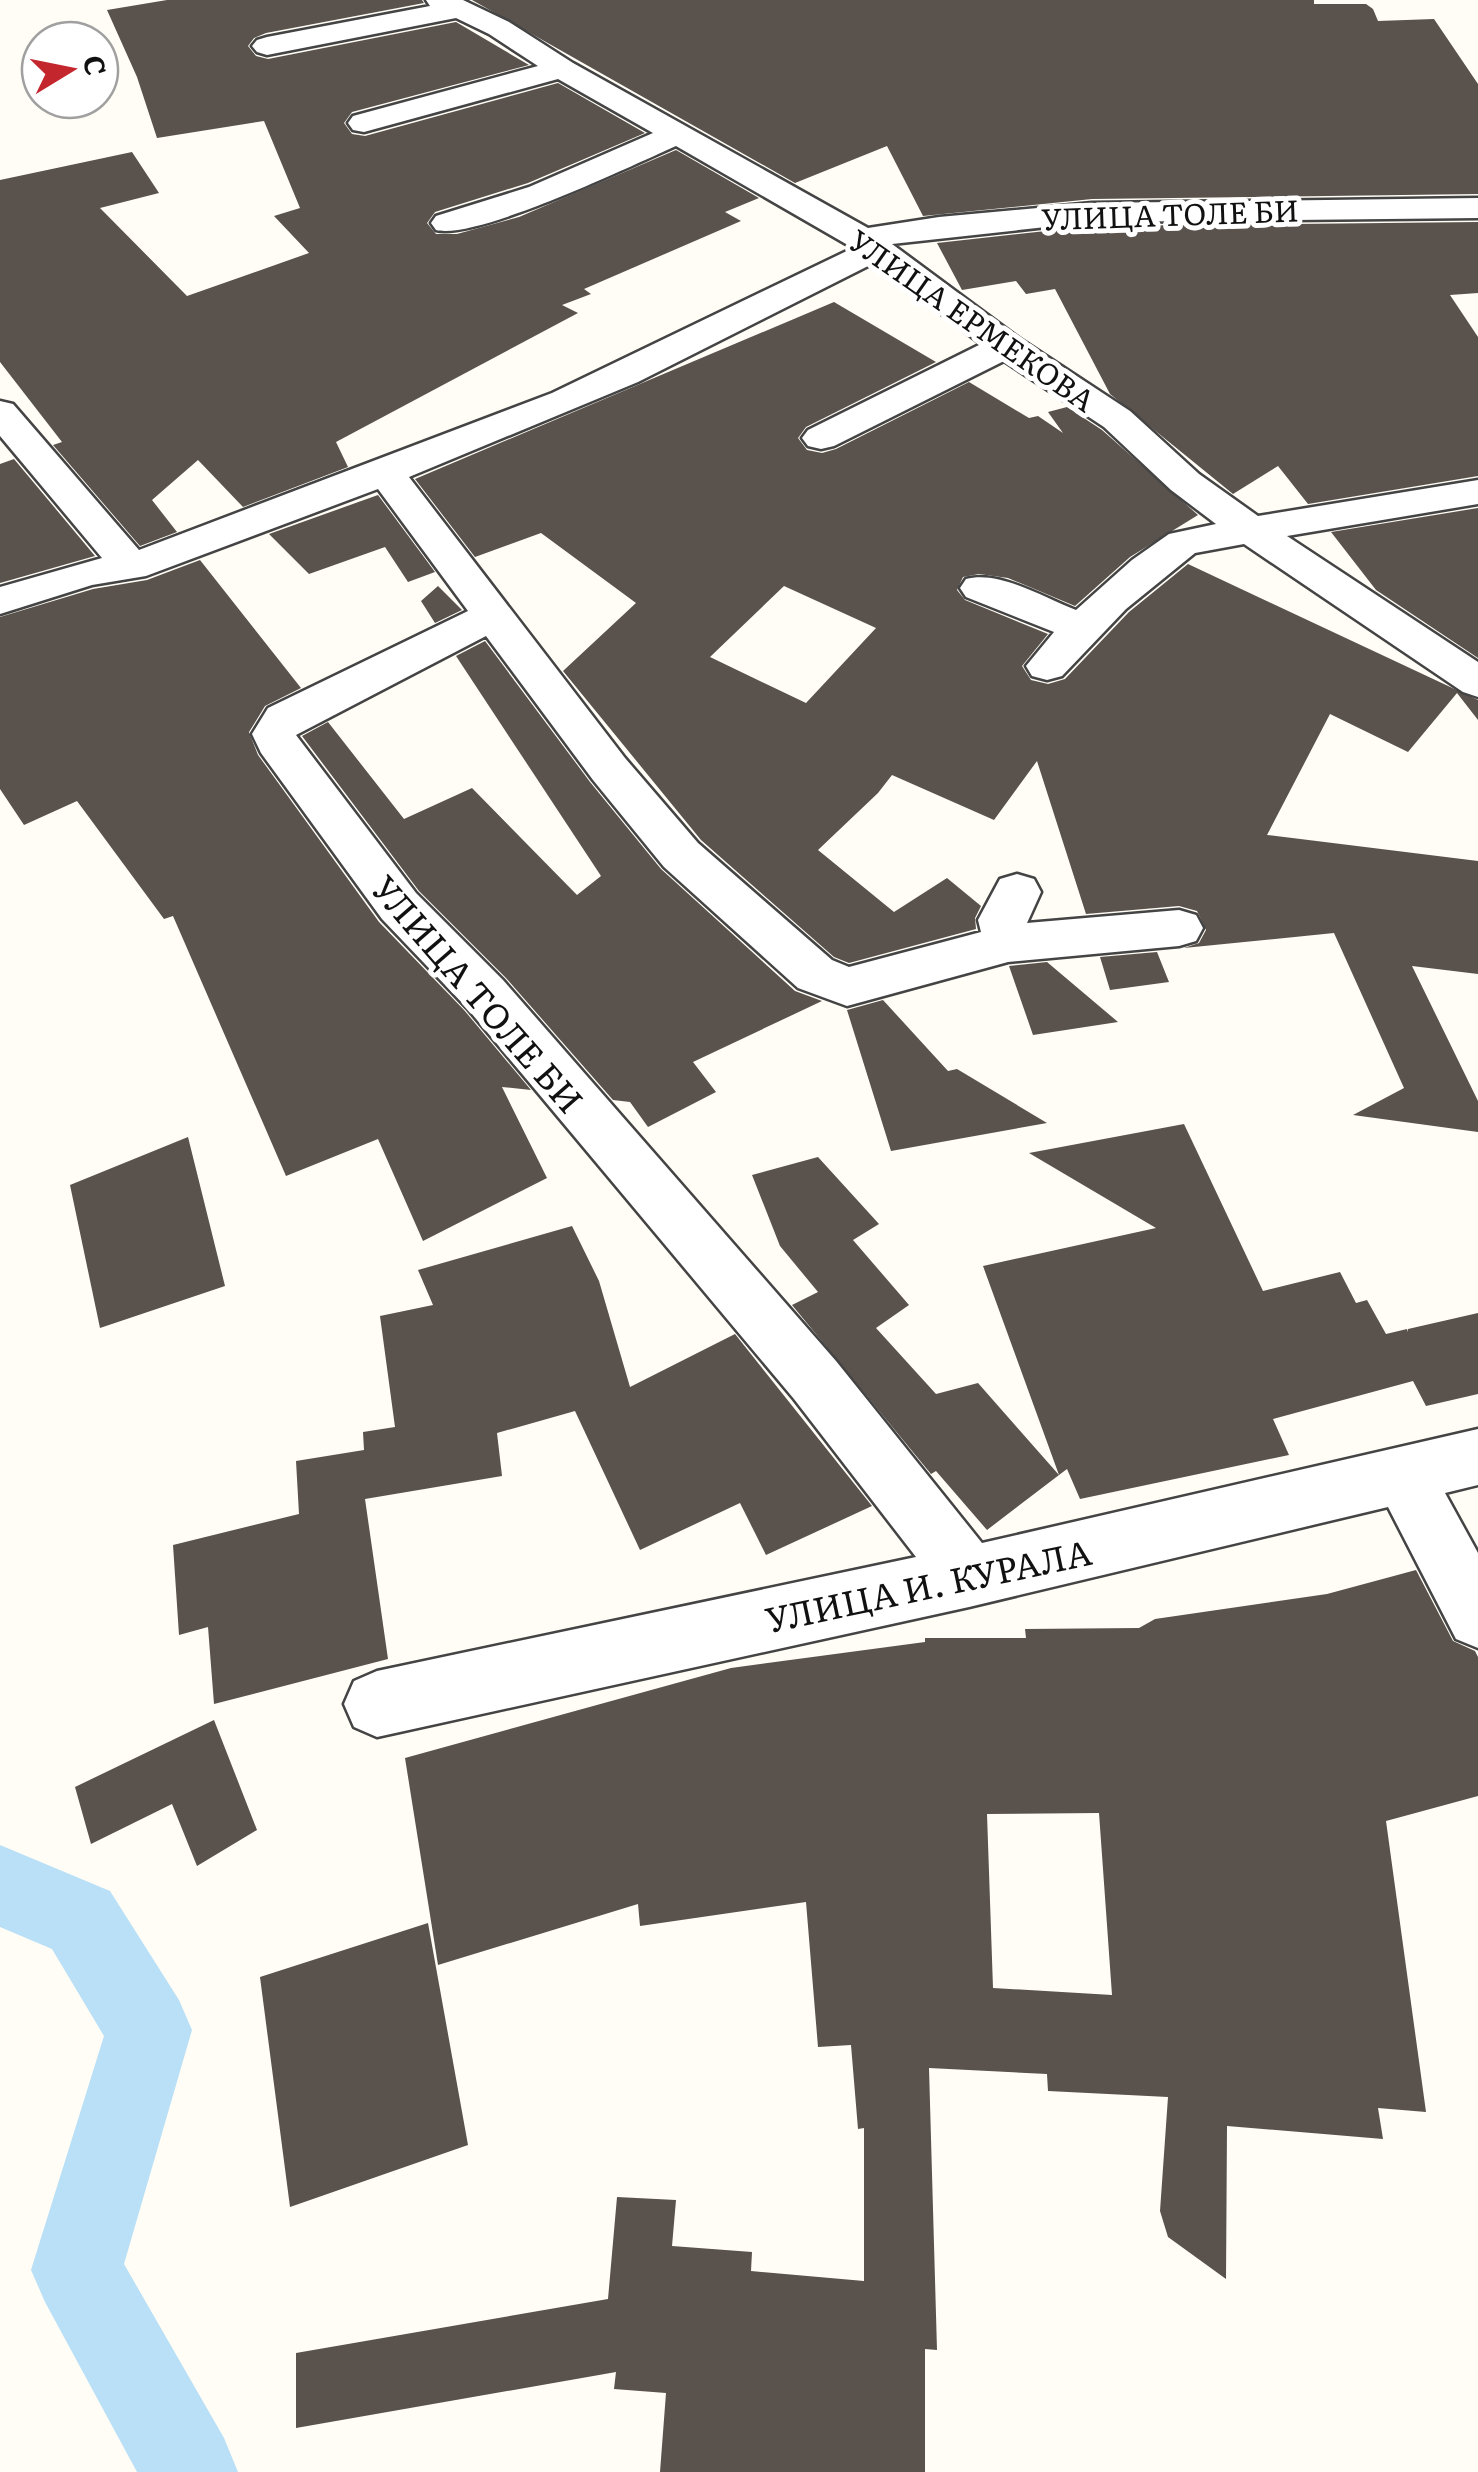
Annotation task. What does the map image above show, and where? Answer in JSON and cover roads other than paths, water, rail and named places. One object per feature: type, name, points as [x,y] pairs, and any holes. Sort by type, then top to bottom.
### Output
[{"type":"street","points":[[267,46],[450,4]]},
{"type":"street","name":"УЛИЦА ЕРМЕКОВА","points":[[450,4],[499,28],[562,69],[869,244],[1006,346],[1117,419],[1185,482],[1249,529],[1478,682]]},
{"type":"street","points":[[364,123],[562,69]]},
{"type":"street","points":[[448,224],[541,194],[678,134]]},
{"type":"street","name":"УЛИЦА ТОЛЕ БИ","points":[[0,602],[88,573],[132,567],[385,472],[625,374],[869,244],[928,227],[1116,210],[1478,208]]},
{"type":"street","points":[[821,438],[1006,346]]},
{"type":"street","points":[[0,412],[132,567]]},
{"type":"street","points":[[385,472],[492,616],[681,855],[815,974],[847,987],[1008,943],[1179,928]]},
{"type":"street","points":[[1047,666],[1082,628],[1159,558],[1183,542],[1478,492]]},
{"type":"street","points":[[982,588],[1082,628]]},
{"type":"street","name":"УЛИЦА ТОЛЕ БИ","points":[[492,616],[284,718],[274,734],[282,752],[399,906],[484,994],[815,1380],[969,1576]]},
{"type":"street","points":[[1008,943],[1002,920],[1017,892]]},
{"type":"street","name":"УЛИЦА И. КУРАЛА","points":[[377,1704],[969,1576],[1478,1457]]},
{"type":"street","points":[[1404,1476],[1478,1617]]},
{"type":"waterway","points":[[0,1886],[81,1920],[149,2030],[77,2270],[190,2472]]}]
